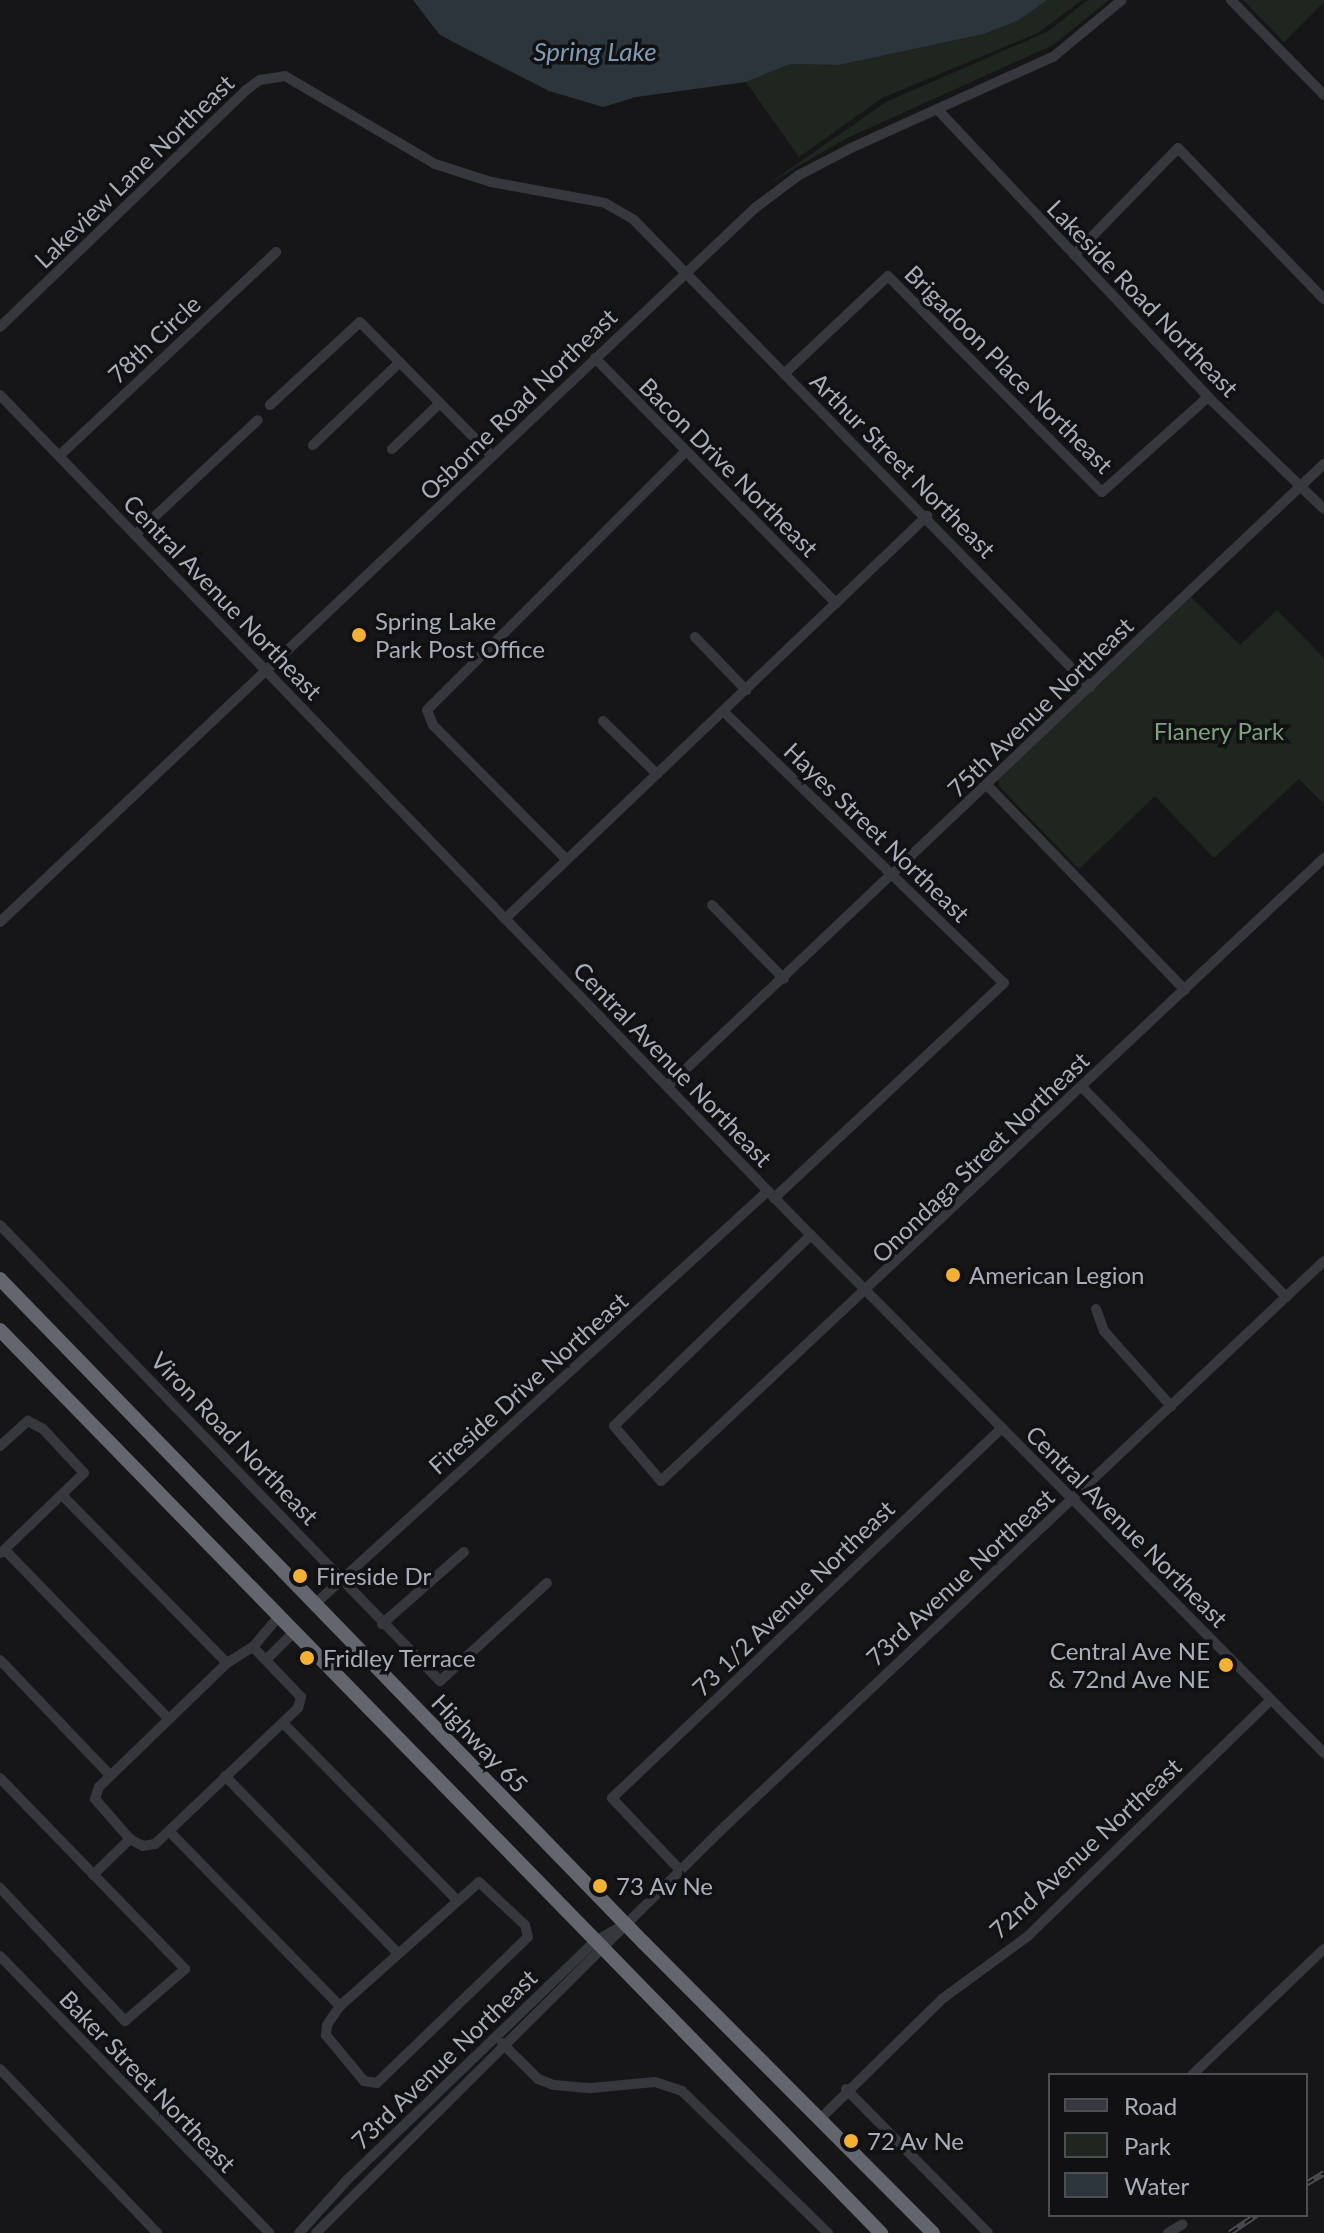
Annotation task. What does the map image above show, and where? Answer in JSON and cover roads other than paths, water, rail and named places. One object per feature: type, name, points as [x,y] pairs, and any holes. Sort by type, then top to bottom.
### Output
[{"type":"highway","name":"Highway 65","points":[[0,1279],[625,1924],[933,2233]]},
{"type":"highway","points":[[0,1330],[881,2233]]},
{"type":"street","name":"Osborne Road Northeast","points":[[0,922],[686,272],[799,175],[1053,57],[1122,0]]},
{"type":"street","points":[[1231,0],[1324,95]]},
{"type":"street","name":"Lakeview Lane Northeast","points":[[0,327],[246,90],[273,76],[306,85],[454,172],[605,203],[634,220],[686,272]]},
{"type":"street","name":"Lakeside Road Northeast","points":[[938,110],[1208,397],[1324,509]]},
{"type":"street","points":[[1074,255],[1178,148],[1324,299]]},
{"type":"street","name":"78th Circle","points":[[59,456],[276,252]]},
{"type":"street","name":"Arthur Street Northeast","points":[[686,272],[927,516],[1090,687]]},
{"type":"street","name":"Brigadoon Place Northeast","points":[[785,373],[888,276],[1102,492],[1208,397]]},
{"type":"street","points":[[270,405],[360,322],[492,456]]},
{"type":"street","name":"Bacon Drive Northeast","points":[[595,358],[836,603]]},
{"type":"street","points":[[313,445],[400,362]]},
{"type":"street","name":"Central Avenue Northeast","points":[[0,395],[771,1194],[1002,1428],[1075,1497],[1324,1753]]},
{"type":"street","points":[[392,449],[440,403]]},
{"type":"street","points":[[135,535],[258,420]]},
{"type":"street","points":[[567,860],[433,725],[427,710],[685,452]]},
{"type":"street","name":"75th Avenue Northeast","points":[[668,1086],[1324,464]]},
{"type":"street","points":[[505,919],[927,516]]},
{"type":"street","points":[[695,637],[746,690]]},
{"type":"street","name":"Hayes Street Northeast","points":[[723,711],[1004,983]]},
{"type":"street","points":[[603,721],[657,774]]},
{"type":"street","points":[[987,785],[1185,990]]},
{"type":"street","name":"Onondaga Street Northeast","points":[[811,1235],[614,1426],[661,1481],[1324,858]]},
{"type":"street","points":[[712,905],[784,979]]},
{"type":"street","name":"Fireside Drive Northeast","points":[[315,1604],[1004,983]]},
{"type":"street","points":[[1082,1087],[1286,1297]]},
{"type":"street","name":"Viron Road Northeast","points":[[0,1225],[440,1681],[547,1583]]},
{"type":"street","name":"73rd Avenue Northeast","points":[[299,2233],[347,2180],[497,2038],[625,1924],[1324,1261]]},
{"type":"street","points":[[1096,1309],[1104,1331],[1171,1406]]},
{"type":"street","points":[[0,1446],[28,1421],[43,1429],[84,1473],[2,1552],[169,1719]]},
{"type":"street","name":"73 1/2 Avenue Northeast","points":[[680,1870],[612,1798],[1002,1428]]},
{"type":"street","points":[[63,1496],[227,1663]]},
{"type":"street","points":[[382,1624],[464,1552]]},
{"type":"street","points":[[253,1647],[301,1697],[283,1723],[155,1844],[143,1846],[130,1839],[95,1799],[110,1775],[227,1663],[253,1647],[278,1617]]},
{"type":"street","points":[[266,1660],[293,1633]]},
{"type":"street","points":[[0,1660],[110,1775]]},
{"type":"street","name":"72nd Avenue Northeast","points":[[819,2120],[846,2089],[942,1999],[1028,1936],[1271,1700]]},
{"type":"street","points":[[283,1723],[456,1899]]},
{"type":"street","points":[[225,1776],[398,1953]]},
{"type":"street","points":[[0,1778],[185,1969],[125,2021],[0,1888]]},
{"type":"street","points":[[169,1831],[340,2006]]},
{"type":"street","points":[[93,1875],[130,1839]]},
{"type":"street","points":[[479,1882],[525,1925],[528,1937],[377,2083],[364,2081],[326,2035],[340,2006],[398,1953],[479,1882]]},
{"type":"street","name":"73rd Avenue Northeast","points":[[316,2233],[506,2047],[599,1946]]},
{"type":"street","points":[[1194,2073],[1324,1949]]},
{"type":"street","name":"Baker Street Northeast","points":[[0,1956],[269,2233]]},
{"type":"street","points":[[497,2038],[538,2079],[554,2085],[591,2088],[655,2082],[682,2091],[828,2233]]},
{"type":"street","points":[[0,2069],[157,2233]]},
{"type":"street","points":[[846,2089],[988,2233]]},
{"type":"street","points":[[1168,2233],[1183,2224]]},
{"type":"water","name":"Spring Lake","points":[[413,0],[1047,0],[1019,20],[984,34],[839,65],[790,64],[746,82],[636,97],[603,107],[549,91],[453,42],[439,34]]},
{"type":"railway","points":[[1308,2183],[1324,2173]]},
{"type":"railway","points":[[1230,2233],[1254,2217]]},
{"type":"place","name":"Spring Lake Park Post Office","points":[[359,635]]},
{"type":"place","name":"American Legion","points":[[953,1275]]},
{"type":"place","name":"Fireside Dr","points":[[300,1576]]},
{"type":"place","name":"Fridley Terrace","points":[[307,1658]]},
{"type":"place","name":"Central Ave NE & 72nd Ave NE","points":[[1226,1665]]},
{"type":"place","name":"73 Av Ne","points":[[600,1886]]},
{"type":"place","name":"72 Av Ne","points":[[851,2141]]},
{"type":"park label","name":"Flanery Park","points":[[1219,731]]}]
